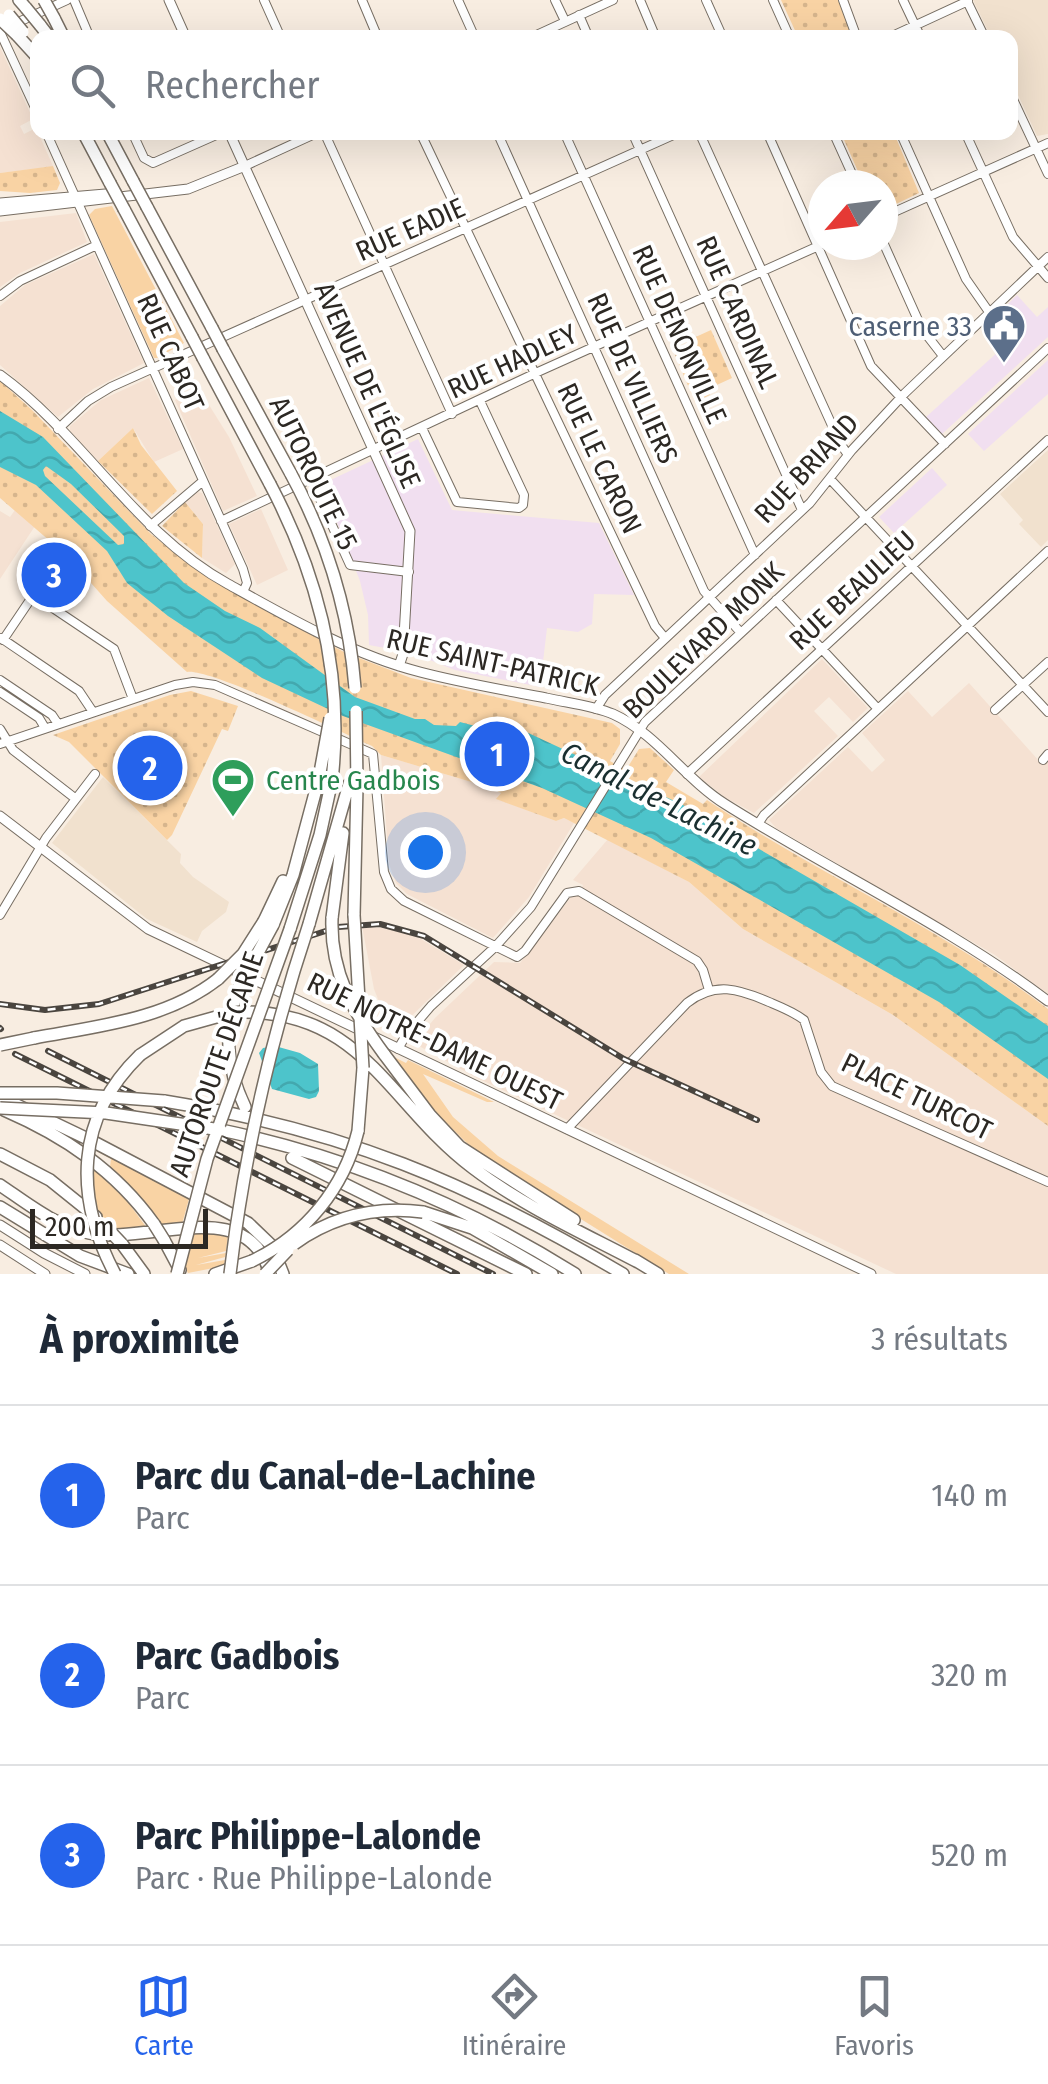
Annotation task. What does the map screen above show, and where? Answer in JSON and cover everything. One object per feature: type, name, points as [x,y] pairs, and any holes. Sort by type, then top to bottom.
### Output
[{"type":"highway","points":[[44,0],[60,30]]},
{"type":"highway","points":[[22,4],[44,30]]},
{"type":"highway","points":[[2,15],[30,46]]},
{"type":"highway","name":"AUTOROUTE 15","points":[[87,140],[298,540],[326,630],[333,678],[326,779]]},
{"type":"highway","name":"AUTOROUTE 15","points":[[111,140],[320,532],[340,595],[352,659],[356,711],[353,785]]},
{"type":"highway","points":[[245,1107],[235,1084],[229,1053],[230,1018],[240,986],[293,875],[326,779]]},
{"type":"highway","name":"AUTOROUTE DÉCARIE","points":[[180,1273],[207,1159],[316,852],[326,779]]},
{"type":"highway","points":[[353,785],[346,804],[332,918],[334,955],[343,987],[359,1019],[438,1125],[469,1154],[658,1274]]},
{"type":"highway","points":[[215,1274],[252,1261],[286,1241],[317,1212],[344,1171],[358,1130],[362,1068],[354,915],[353,785]]},
{"type":"highway","name":"AUTOROUTE DÉCARIE","points":[[230,1274],[258,1104],[280,1017],[346,804]]},
{"type":"highway","points":[[0,1044],[155,1013],[189,998],[218,979],[268,923]]},
{"type":"highway","points":[[114,1274],[90,1214],[87,1160],[103,1104],[140,1055],[184,1026],[242,1012],[296,1018],[342,1040],[366,1058],[437,1138],[468,1165],[537,1208],[638,1262]]},
{"type":"highway","points":[[0,1095],[57,1093],[164,1101],[274,1122],[395,1158],[505,1207],[623,1274]]},
{"type":"highway","points":[[0,1095],[254,1226],[272,1246],[283,1274]]},
{"type":"highway","points":[[0,1108],[56,1134],[95,1161],[154,1224],[180,1273]]},
{"type":"highway","points":[[0,1108],[106,1112],[221,1130],[305,1149],[399,1182],[496,1228],[574,1274]]},
{"type":"highway","points":[[0,1154],[50,1180],[105,1226],[122,1244],[137,1272]]},
{"type":"highway","points":[[292,1158],[526,1274]]},
{"type":"highway","points":[[0,1184],[54,1220],[92,1233],[128,1236],[210,1226],[233,1230],[257,1247],[267,1274],[291,1247],[321,1227],[354,1215],[389,1210],[449,1218],[552,1274]]},
{"type":"highway","points":[[0,1207],[80,1256],[137,1272]]},
{"type":"main road","points":[[169,0],[182,30]]},
{"type":"main road","name":"AVENUE DE L'ÉGLISE","points":[[230,140],[410,532],[399,666]]},
{"type":"main road","points":[[0,203],[198,186],[244,166]]},
{"type":"main road","points":[[0,211],[77,199]]},
{"type":"main road","name":"RUE SAINT-PATRICK","points":[[0,375],[58,428],[150,526],[194,563],[338,641],[399,666],[616,716],[639,731],[712,795],[988,959],[1048,1001]]},
{"type":"main road","name":"RUE NOTRE-DAME OUEST","points":[[0,816],[145,927],[871,1274]]},
{"type":"main road","points":[[0,1225],[85,1274]]},
{"type":"main road","points":[[0,1245],[45,1274]]},
{"type":"street","points":[[30,97],[0,31],[71,0],[86,30]]},
{"type":"street","points":[[264,0],[277,30]]},
{"type":"street","points":[[362,0],[375,30]]},
{"type":"street","points":[[458,0],[471,30]]},
{"type":"street","points":[[555,0],[565,22]]},
{"type":"street","points":[[548,30],[612,0]]},
{"type":"street","points":[[640,0],[653,30]]},
{"type":"street","points":[[706,0],[720,30]]},
{"type":"street","points":[[773,0],[786,30]]},
{"type":"street","points":[[843,0],[854,30]]},
{"type":"street","points":[[903,0],[917,30]]},
{"type":"street","points":[[905,30],[967,1],[980,30]]},
{"type":"street","points":[[579,15],[586,30]]},
{"type":"street","points":[[1018,110],[1048,174]]},
{"type":"street","name":"RUE CABOT","points":[[50,140],[245,574],[243,592]]},
{"type":"street","points":[[137,140],[149,162],[158,162],[208,140]]},
{"type":"street","points":[[244,166],[304,140]]},
{"type":"street","points":[[326,140],[452,414]]},
{"type":"street","name":"RUE LE CARON","points":[[424,140],[665,638]]},
{"type":"street","name":"RUE DE VILLIERS","points":[[501,140],[709,597],[741,633]]},
{"type":"street","name":"RUE DENONVILLE","points":[[568,140],[754,555]]},
{"type":"street","name":"RUE CARDINAL","points":[[636,140],[802,510]]},
{"type":"street","name":"RUE EADIE","points":[[58,428],[95,396],[153,368],[662,140]]},
{"type":"street","points":[[703,140],[848,455]]},
{"type":"street","points":[[770,140],[808,220]]},
{"type":"street","points":[[837,140],[850,170]]},
{"type":"street","points":[[904,140],[969,285],[989,312]]},
{"type":"street","points":[[969,140],[1013,236],[1048,278]]},
{"type":"street","points":[[898,210],[1048,142]]},
{"type":"street","points":[[0,296],[16,283],[97,245]]},
{"type":"street","name":"RUE HADLEY","points":[[221,521],[808,251]]},
{"type":"street","name":"RUE BRIAND","points":[[596,709],[600,699],[802,510],[942,356],[1048,257]]},
{"type":"street","points":[[826,260],[871,366],[945,444]]},
{"type":"street","points":[[891,260],[922,329],[942,356]]},
{"type":"street","name":"BOULEVARD MONK","points":[[398,1049],[426,1012],[531,908],[639,731],[1048,348]]},
{"type":"street","points":[[422,428],[457,502],[520,508],[524,502],[522,492],[480,401]]},
{"type":"street","name":"RUE BEAULIEU","points":[[687,774],[1048,440]]},
{"type":"street","points":[[311,479],[350,565],[409,572]]},
{"type":"street","points":[[830,479],[1048,712]]},
{"type":"street","points":[[150,526],[203,482]]},
{"type":"street","points":[[758,824],[1048,551]]},
{"type":"street","points":[[93,712],[79,692],[2,638],[30,600],[38,598],[115,650],[133,699]]},
{"type":"street","points":[[776,600],[878,709]]},
{"type":"street","points":[[995,710],[1048,662]]},
{"type":"street","points":[[0,680],[52,715],[58,724]]},
{"type":"street","points":[[4,742],[184,682],[210,684],[373,754],[383,869],[388,885],[404,901],[512,956],[520,956],[568,893],[577,890],[697,962],[709,990],[682,1008],[566,1129]]},
{"type":"street","points":[[0,692],[36,716],[45,728]]},
{"type":"street","points":[[0,729],[4,742],[76,799]]},
{"type":"street","points":[[0,915],[95,774]]},
{"type":"street","name":"PLACE TURCOT","points":[[709,990],[740,990],[802,1017],[821,1072],[835,1088],[1048,1182]]},
{"type":"shaded area","points":[[781,0],[838,0],[850,30],[795,30]]},
{"type":"shaded area","points":[[973,0],[1048,0],[1048,134],[1037,136],[1018,95],[1018,30],[988,30]]},
{"type":"shaded area","points":[[0,47],[30,112],[30,121],[20,126],[24,134],[30,131],[30,140],[41,140],[53,166],[0,173]]},
{"type":"shaded area","points":[[844,140],[897,140],[919,193],[898,203],[898,170],[857,170]]},
{"type":"shaded area","points":[[53,166],[60,183],[57,190],[0,191],[0,173]]},
{"type":"shaded area","points":[[112,206],[184,343],[157,358],[89,215],[95,209]]},
{"type":"shaded area","points":[[76,213],[87,242],[20,273],[0,287],[0,222]]},
{"type":"shaded area","points":[[94,254],[144,363],[93,389],[58,417],[0,365],[0,306],[25,285]]},
{"type":"shaded area","points":[[1017,295],[1037,317],[1048,307],[1048,337],[942,434],[926,417],[1020,332],[1001,311]]},
{"type":"shaded area","points":[[711,330],[732,378],[708,389],[710,395],[695,402],[675,355],[691,348],[689,340]]},
{"type":"shaded area","points":[[1048,360],[1048,394],[984,451],[968,434]]},
{"type":"shaded area","points":[[149,378],[183,449],[154,462],[133,428],[98,461],[70,431],[70,426],[101,400]]},
{"type":"shaded area","points":[[0,381],[151,534],[198,571],[346,653],[411,678],[612,723],[620,729],[620,744],[610,761],[626,770],[639,749],[650,748],[674,770],[666,782],[703,804],[707,800],[923,927],[1048,1009],[1048,1126],[893,1015],[743,929],[689,882],[564,818],[556,821],[496,799],[501,793],[488,787],[381,755],[372,746],[276,702],[221,680],[187,672],[107,601],[75,565],[52,599],[32,589],[58,548],[0,498]]},
{"type":"shaded area","points":[[199,389],[229,437],[257,496],[223,511],[175,400]]},
{"type":"shaded area","points":[[133,428],[141,445],[177,491],[152,514],[98,461]]},
{"type":"shaded area","points":[[418,439],[452,510],[599,523],[634,595],[594,594],[592,624],[578,632],[547,628],[540,687],[455,670],[412,653],[369,645],[368,615],[360,581],[322,484]]},
{"type":"shaded area","points":[[1048,450],[1048,540],[1041,547],[1019,524],[1023,520],[1000,494]]},
{"type":"shaded area","points":[[932,468],[947,485],[894,533],[879,517]]},
{"type":"shaded area","points":[[202,493],[235,564],[226,573],[202,558],[203,524],[185,502]]},
{"type":"shaded area","points":[[185,502],[203,524],[202,558],[162,526]]},
{"type":"shaded area","points":[[261,509],[288,570],[257,585],[229,524]]},
{"type":"shaded area","points":[[15,510],[35,526],[0,579],[0,511],[10,517]]},
{"type":"shaded area","points":[[822,659],[868,708],[853,722],[829,697],[814,711],[838,736],[754,813],[699,777]]},
{"type":"shaded area","points":[[969,683],[1040,762],[1048,763],[1048,994],[995,955],[776,828],[769,820],[848,747],[872,772],[885,760],[862,733],[908,691],[932,717]]},
{"type":"shaded area","points":[[191,691],[238,706],[228,731],[222,729],[167,840],[69,742],[53,735]]},
{"type":"shaded area","points":[[381,755],[488,787],[501,793],[497,799],[556,821],[564,818],[574,823],[529,897],[493,938],[407,894],[396,883],[389,864]]},
{"type":"shaded area","points":[[103,777],[181,854],[180,863],[193,877],[229,902],[226,912],[202,931],[197,942],[147,919],[52,843]]},
{"type":"shaded area","points":[[608,839],[689,882],[743,929],[893,1015],[1048,1126],[1048,1274],[896,1274],[477,1078],[419,1046],[418,1038],[435,1018],[494,962],[520,963],[571,897],[578,896],[583,885],[573,880]]},
{"type":"shaded area","points":[[362,926],[416,936],[464,965],[395,1032],[391,1032],[374,989]]},
{"type":"shaded area","points":[[392,1056],[494,1102],[423,1074],[453,1117],[498,1156],[689,1274],[669,1274],[480,1156],[432,1109]]},
{"type":"shaded area","points":[[94,1146],[189,1199],[182,1224],[162,1226],[110,1167],[111,1159]]},
{"type":"shaded area","points":[[92,1167],[127,1201],[147,1228],[117,1231],[94,1209]]},
{"type":"shaded area","points":[[193,1234],[228,1236],[226,1251],[198,1258],[226,1253],[225,1257],[196,1265],[225,1260],[224,1266],[188,1273],[185,1267]]},
{"type":"water","name":"Canal-de-Lachine","points":[[0,411],[43,437],[184,583],[225,611],[260,628],[355,697],[434,725],[456,726],[460,722],[494,731],[509,724],[683,805],[960,965],[1048,1026],[1048,1079],[939,1002],[651,838],[542,788],[343,716],[262,678],[168,616],[127,583],[107,551],[36,485],[0,467]],"holes":[[[46,466],[71,484],[124,536],[124,544],[118,545],[43,470]]]},
{"type":"water","points":[[275,1046],[300,1053],[318,1064],[316,1097],[309,1099],[272,1089],[259,1053]]},
{"type":"railway","points":[[0,1004],[45,1010],[99,1004],[338,927],[380,924],[424,936],[624,1059],[757,1120]]},
{"type":"railway","points":[[48,1051],[493,1274]]},
{"type":"railway","points":[[15,1054],[457,1274]]},
{"type":"place","name":"Caserne 33","points":[[1004,364]]},
{"type":"place","name":"Parc Philippe-Lalonde","points":[[54,575]]},
{"type":"place","name":"Parc du Canal-de-Lachine","points":[[497,754]]},
{"type":"place","name":"Parc Gadbois","points":[[150,768]]},
{"type":"place","name":"Centre Gadbois","points":[[233,818]]}]
